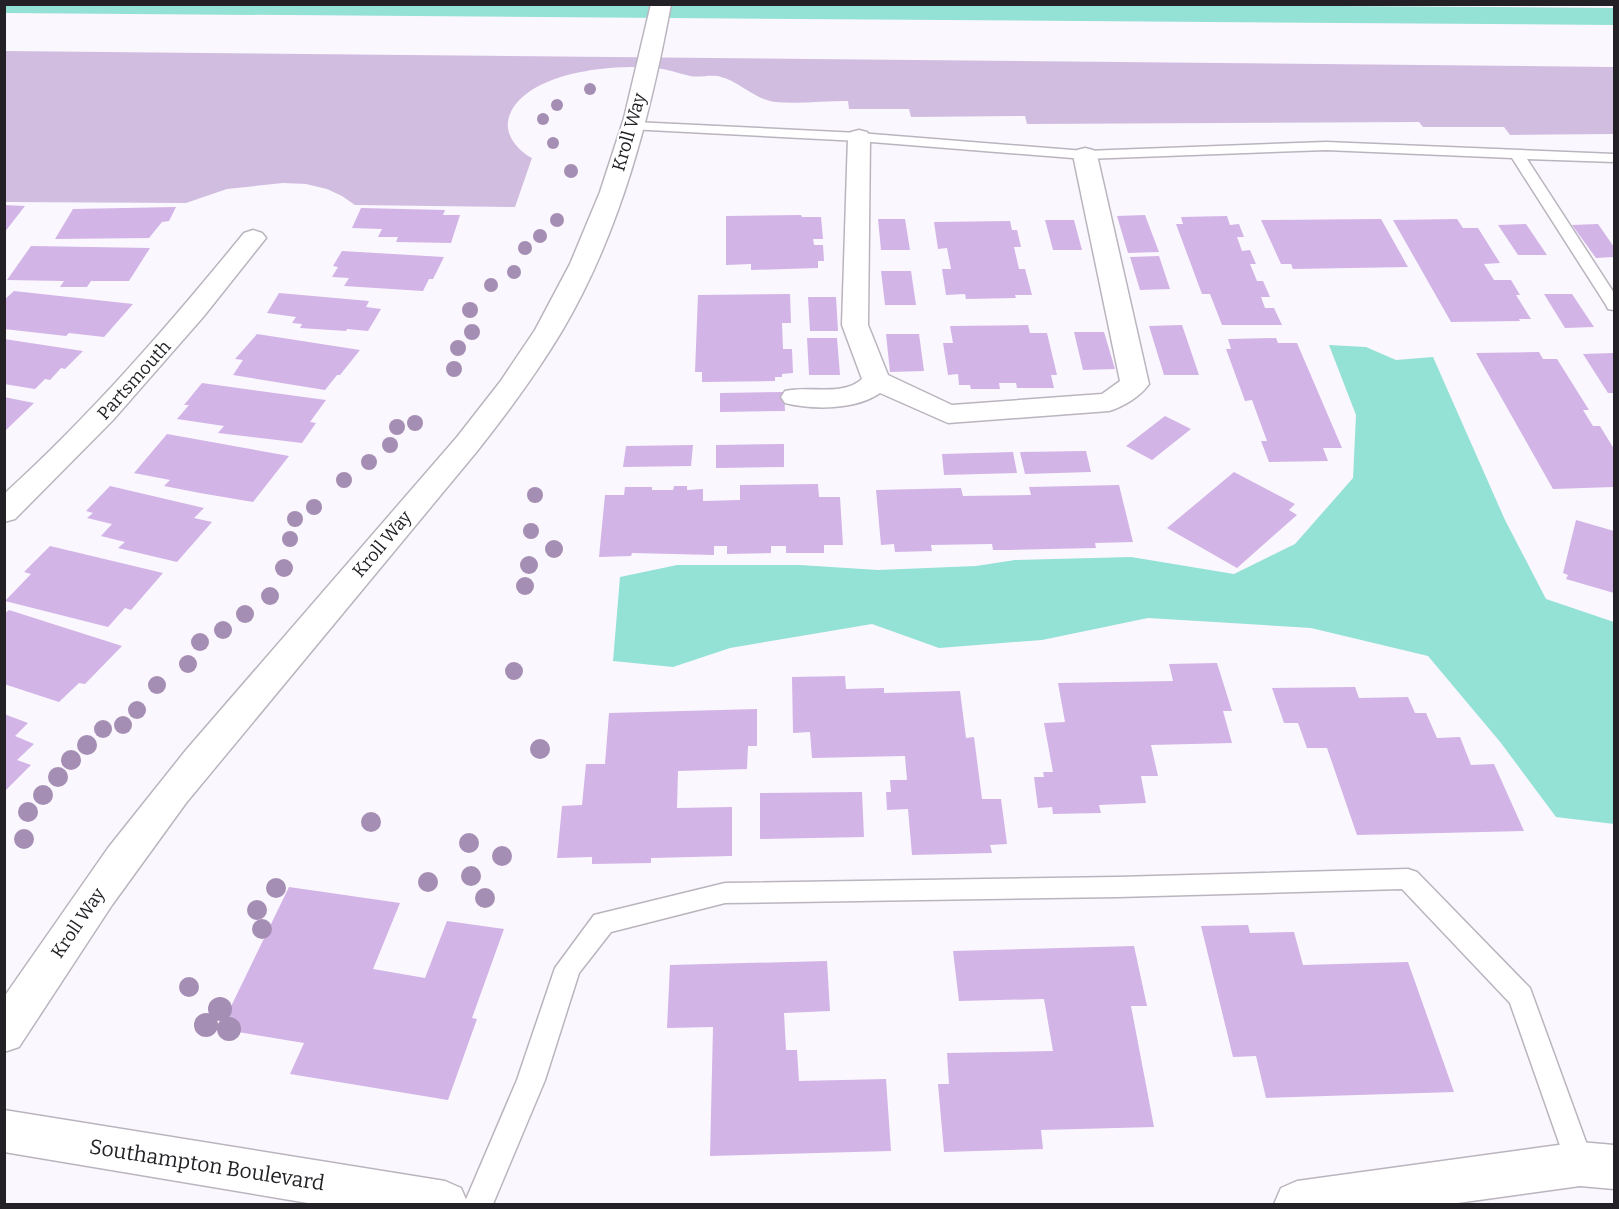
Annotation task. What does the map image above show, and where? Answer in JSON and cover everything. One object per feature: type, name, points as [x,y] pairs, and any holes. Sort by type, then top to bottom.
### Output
[{"type":"street","name":"Kroll Way","points":[[4,1033],[98,892],[196,763],[469,442],[524,368],[565,301],[595,240],[634,126],[658,17]]},
{"type":"street","points":[[859,137],[855,325],[876,380],[948,414],[1109,402],[1135,384],[1085,155]]},
{"type":"street","name":"Partsmouth","points":[[4,512],[113,403],[188,321],[253,238]]},
{"type":"street","points":[[795,397],[854,396],[872,387],[876,380]]},
{"type":"street","name":"Southampton Boulevard","points":[[4,1131],[445,1204]]},
{"type":"street","points":[[1297,1204],[1597,1166]]},
{"type":"lane","points":[[634,126],[859,137],[1085,155],[1326,146],[1614,158]]},
{"type":"lane","points":[[1516,155],[1614,305]]},
{"type":"lane","points":[[479,1204],[531,1080],[568,968],[603,923],[725,893],[1119,887],[1408,879],[1521,996],[1597,1166]]},
{"type":"shaded area","points":[[5,51],[1614,67],[1614,134],[1510,135],[1504,127],[1423,127],[1419,122],[1027,124],[1025,116],[911,117],[909,109],[849,109],[848,101],[793,103],[768,101],[728,79],[717,76],[694,76],[655,68],[618,67],[575,73],[554,79],[535,88],[520,100],[510,114],[509,134],[516,146],[532,158],[515,207],[355,205],[327,189],[306,184],[283,183],[227,189],[186,203],[5,202]]},
{"type":"shaded area","points":[[1329,345],[1366,347],[1396,360],[1433,357],[1505,520],[1546,599],[1614,622],[1614,824],[1556,817],[1501,743],[1428,656],[1311,628],[1148,618],[1042,640],[939,648],[872,624],[730,648],[673,667],[613,661],[620,577],[677,565],[800,565],[878,570],[976,566],[1015,560],[1131,557],[1234,574],[1295,544],[1353,478],[1356,415]]},
{"type":"building","points":[[4,205],[25,206],[4,233]]},
{"type":"building","points":[[176,207],[169,221],[162,222],[149,238],[55,239],[73,209]]},
{"type":"building","points":[[361,208],[445,210],[443,215],[460,215],[451,243],[396,242],[398,237],[378,237],[382,229],[352,228]]},
{"type":"building","points":[[801,215],[802,217],[821,217],[823,239],[813,239],[814,245],[823,245],[824,261],[818,261],[818,268],[751,270],[751,264],[726,265],[726,216]]},
{"type":"building","points":[[1145,215],[1159,252],[1128,253],[1117,216]]},
{"type":"building","points":[[1227,216],[1230,225],[1239,224],[1244,237],[1237,237],[1242,251],[1250,250],[1256,264],[1250,264],[1257,281],[1263,281],[1270,297],[1261,297],[1265,308],[1274,308],[1282,325],[1222,325],[1210,294],[1202,294],[1176,224],[1183,224],[1181,217]]},
{"type":"building","points":[[878,219],[905,219],[910,250],[881,250]]},
{"type":"building","points":[[1381,219],[1408,267],[1293,269],[1291,264],[1281,264],[1261,220]]},
{"type":"building","points":[[1457,219],[1463,228],[1478,228],[1500,263],[1484,264],[1494,280],[1511,280],[1520,295],[1516,295],[1531,319],[1451,322],[1393,220]]},
{"type":"building","points":[[1045,220],[1074,220],[1082,250],[1053,250]]},
{"type":"building","points":[[1010,221],[1012,230],[1017,230],[1021,247],[1014,247],[1019,269],[1025,269],[1032,295],[1015,295],[1016,298],[966,299],[965,294],[946,295],[942,269],[951,269],[947,248],[938,249],[934,222]]},
{"type":"building","points":[[1526,224],[1547,255],[1518,255],[1498,225]]},
{"type":"building","points":[[1598,224],[1614,247],[1614,257],[1596,258],[1572,225]]},
{"type":"building","points":[[31,246],[150,248],[129,281],[91,281],[87,287],[60,287],[64,281],[7,280]]},
{"type":"building","points":[[342,251],[444,257],[433,279],[429,279],[423,291],[344,286],[349,278],[332,277],[338,267],[333,266]]},
{"type":"building","points":[[1159,256],[1170,289],[1140,290],[1130,257]]},
{"type":"building","points":[[881,271],[911,271],[916,305],[885,305]]},
{"type":"building","points":[[14,291],[133,304],[104,337],[69,333],[66,336],[4,329],[4,300]]},
{"type":"building","points":[[279,293],[369,301],[366,307],[381,309],[368,331],[300,328],[302,324],[292,323],[296,317],[267,313]]},
{"type":"building","points":[[790,294],[791,323],[782,323],[783,349],[792,349],[793,373],[775,377],[775,381],[702,382],[702,372],[695,372],[698,295]]},
{"type":"building","points":[[1544,294],[1572,294],[1594,327],[1565,328]]},
{"type":"building","points":[[808,297],[836,297],[838,331],[810,331]]},
{"type":"building","points":[[1028,325],[1030,333],[1047,333],[1057,375],[1051,375],[1054,388],[1017,388],[1016,383],[999,383],[1000,389],[971,389],[970,385],[959,385],[958,374],[948,375],[943,343],[953,343],[950,326]]},
{"type":"building","points":[[1182,325],[1199,375],[1164,375],[1149,326]]},
{"type":"building","points":[[1074,332],[1104,332],[1115,369],[1083,370]]},
{"type":"building","points":[[257,334],[360,350],[325,390],[233,375],[243,360],[235,359]]},
{"type":"building","points":[[886,334],[919,334],[924,371],[890,372]]},
{"type":"building","points":[[807,338],[837,338],[840,375],[809,375]]},
{"type":"building","points":[[1276,338],[1278,343],[1297,343],[1342,448],[1323,448],[1328,461],[1269,462],[1261,441],[1267,441],[1252,400],[1245,401],[1226,349],[1231,349],[1228,339]]},
{"type":"building","points":[[4,339],[83,351],[65,369],[61,368],[50,380],[45,379],[35,389],[4,384]]},
{"type":"building","points":[[1539,352],[1543,359],[1557,359],[1589,410],[1583,410],[1593,426],[1600,426],[1614,449],[1614,487],[1553,489],[1476,353]]},
{"type":"building","points":[[1613,353],[1614,393],[1608,393],[1583,354]]},
{"type":"building","points":[[202,383],[326,400],[310,422],[316,423],[302,443],[218,433],[224,426],[177,419],[189,405],[184,405]]},
{"type":"building","points":[[784,392],[785,411],[720,412],[720,393]]},
{"type":"building","points":[[4,397],[34,403],[4,432]]},
{"type":"building","points":[[1165,416],[1191,429],[1152,460],[1126,446]]},
{"type":"building","points":[[167,434],[289,456],[253,502],[200,493],[164,486],[170,480],[134,473]]},
{"type":"building","points":[[784,444],[784,467],[716,468],[716,445]]},
{"type":"building","points":[[693,445],[691,466],[623,467],[626,446]]},
{"type":"building","points":[[1086,451],[1091,472],[1025,474],[1020,452]]},
{"type":"building","points":[[1013,452],[1017,473],[944,475],[942,454]]},
{"type":"building","points":[[1234,472],[1295,504],[1289,510],[1297,515],[1237,568],[1167,528]]},
{"type":"building","points":[[818,484],[819,497],[840,497],[843,545],[824,545],[824,553],[786,553],[786,546],[771,546],[771,553],[727,554],[727,546],[714,546],[714,555],[632,553],[631,556],[599,557],[605,495],[624,495],[625,487],[673,490],[674,486],[687,486],[687,490],[703,489],[703,501],[740,500],[740,485]]},
{"type":"building","points":[[1119,485],[1133,542],[1095,543],[1096,548],[1009,550],[993,550],[992,544],[931,545],[932,551],[895,552],[894,544],[881,545],[876,490],[961,488],[963,496],[1031,495],[1029,487]]},
{"type":"building","points":[[110,486],[204,508],[194,518],[212,522],[177,562],[118,548],[125,542],[101,536],[112,524],[87,518],[93,513],[86,511]]},
{"type":"building","points":[[1576,520],[1614,531],[1614,593],[1566,579],[1568,575],[1563,573]]},
{"type":"building","points":[[50,546],[163,573],[131,610],[125,608],[108,627],[5,601],[31,574],[24,572]]},
{"type":"building","points":[[9,610],[122,646],[85,684],[79,683],[59,702],[4,684],[4,614]]},
{"type":"building","points":[[1217,663],[1232,711],[1223,711],[1232,743],[1151,745],[1158,776],[1141,776],[1146,803],[1099,805],[1101,813],[1053,814],[1052,807],[1038,808],[1034,777],[1044,777],[1043,772],[1053,772],[1044,723],[1065,722],[1058,683],[1173,681],[1169,664]]},
{"type":"building","points":[[845,676],[846,689],[884,688],[884,693],[960,691],[966,738],[974,737],[982,799],[1001,799],[1007,844],[990,845],[992,853],[912,855],[908,809],[887,810],[886,792],[891,792],[890,780],[907,780],[905,756],[812,758],[810,732],[793,733],[792,677]]},
{"type":"building","points":[[1355,687],[1359,698],[1408,697],[1415,713],[1426,713],[1437,738],[1460,737],[1471,765],[1494,764],[1524,831],[1357,835],[1327,748],[1307,748],[1298,723],[1284,723],[1272,688]]},
{"type":"building","points":[[757,709],[757,746],[748,746],[747,769],[678,771],[677,808],[732,807],[732,856],[651,858],[651,863],[592,864],[592,857],[557,858],[562,806],[582,805],[586,764],[605,764],[609,713]]},
{"type":"building","points":[[4,714],[28,723],[15,736],[34,744],[17,760],[31,765],[4,792]]},
{"type":"building","points":[[862,792],[864,837],[760,839],[760,793]]},
{"type":"building","points":[[289,887],[400,903],[373,969],[425,978],[447,921],[504,929],[472,1018],[477,1019],[448,1100],[290,1074],[304,1043],[220,1029]]},
{"type":"building","points":[[1248,925],[1250,933],[1294,932],[1303,965],[1408,962],[1454,1092],[1266,1098],[1256,1056],[1233,1057],[1201,926]]},
{"type":"building","points":[[1134,946],[1147,1006],[1131,1006],[1154,1127],[1041,1130],[1043,1149],[944,1152],[938,1084],[949,1084],[947,1053],[1053,1051],[1044,999],[959,1001],[953,951]]},
{"type":"building","points":[[827,961],[830,1011],[784,1013],[786,1050],[797,1050],[799,1081],[886,1079],[891,1151],[710,1156],[713,1027],[667,1028],[670,965]]},
{"type":"waterway","points":[[4,5],[1614,17]]}]
